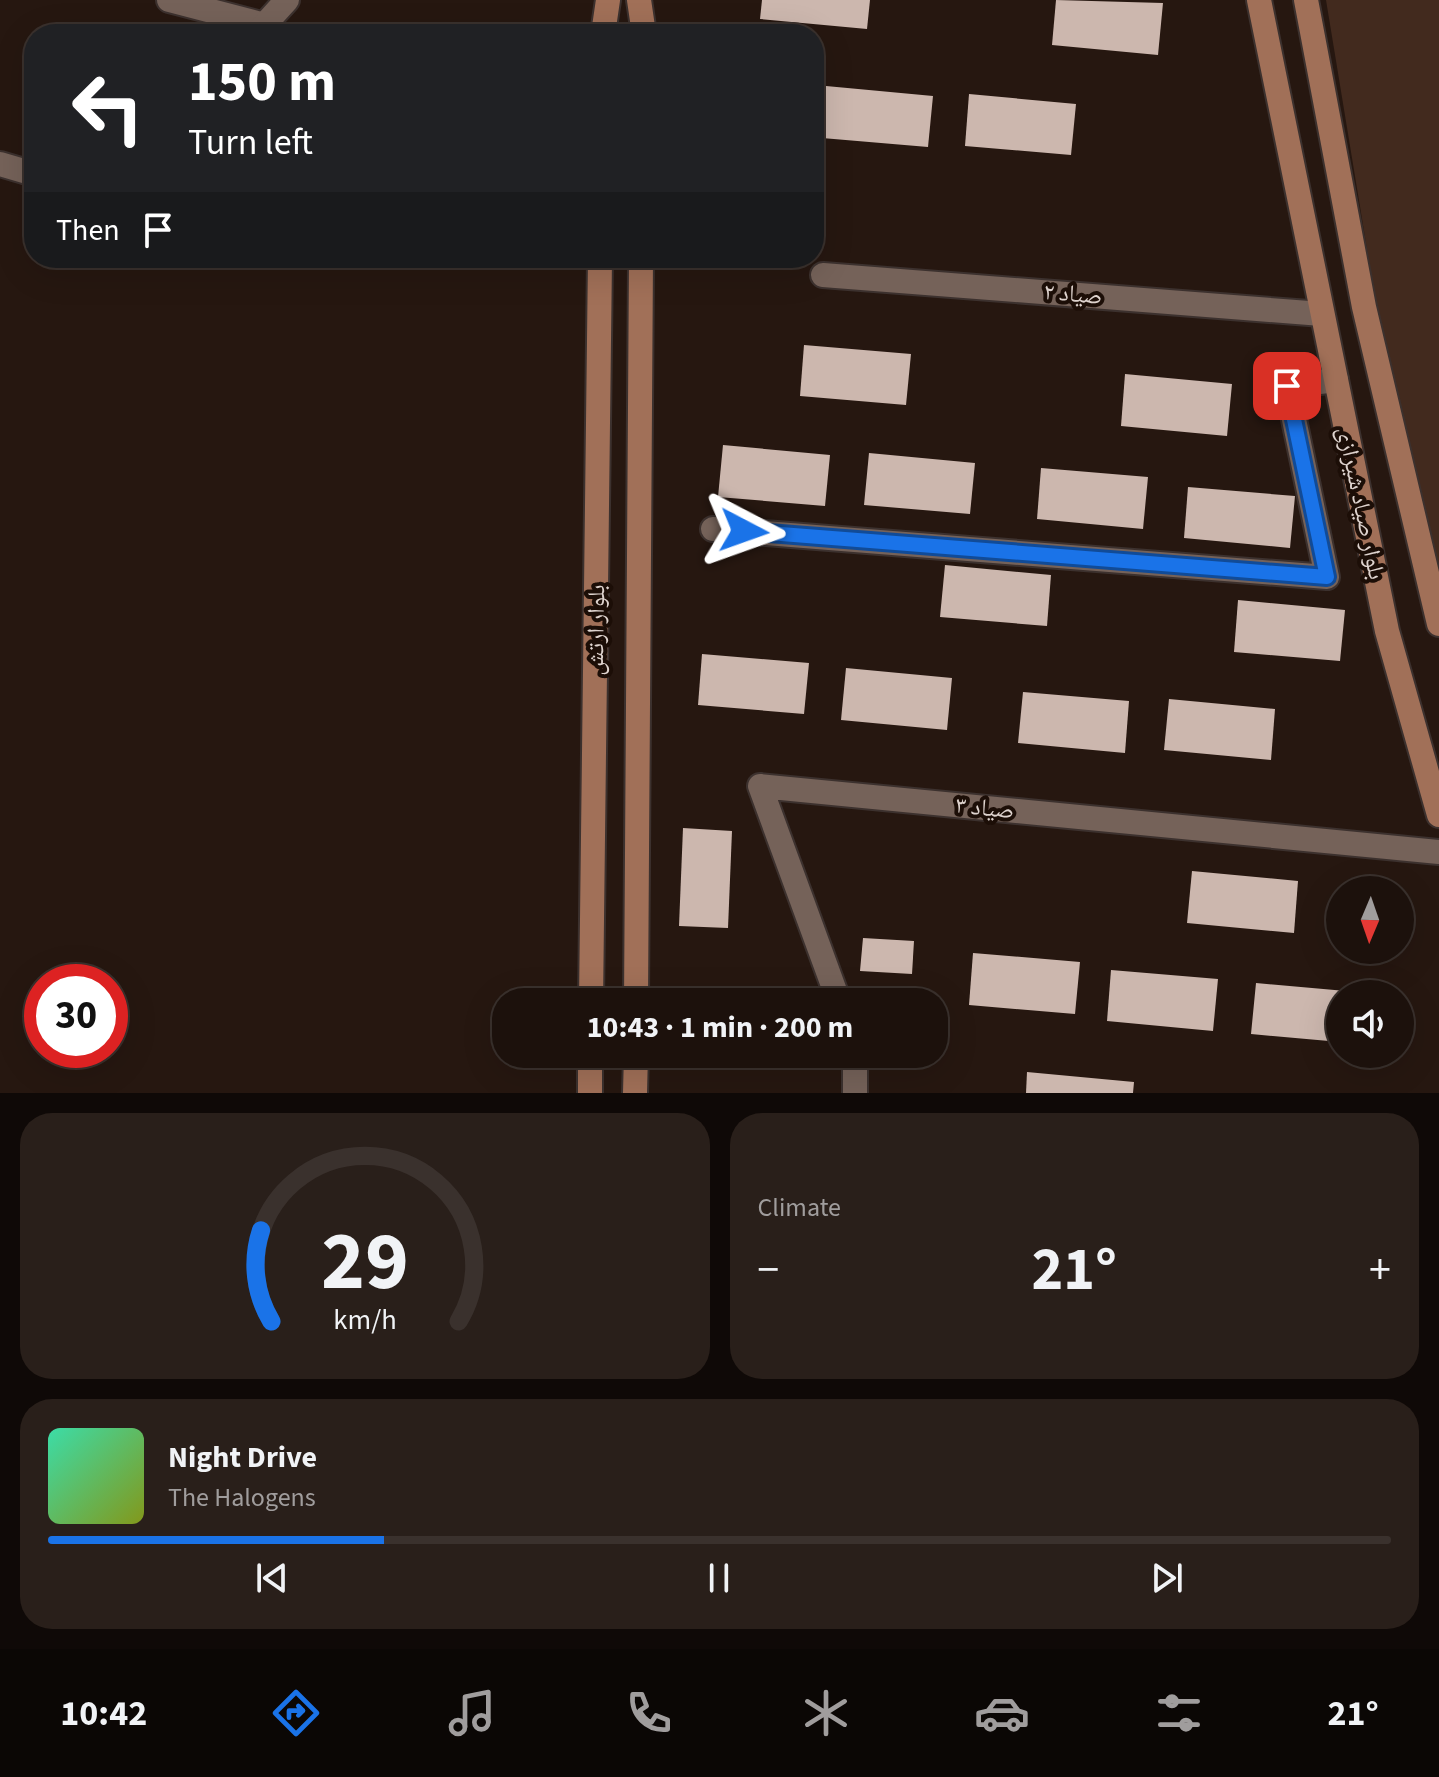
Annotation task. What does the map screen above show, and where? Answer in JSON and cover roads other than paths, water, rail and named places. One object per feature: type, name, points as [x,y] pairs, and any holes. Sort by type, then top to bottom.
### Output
[{"type":"main road","points":[[604,24],[608,0]]},
{"type":"main road","points":[[639,0],[643,24]]},
{"type":"main road","name":"بلوار صیاد شیرازی","points":[[1259,0],[1387,631],[1439,815]]},
{"type":"main road","name":"بلوار صیاد شیرازی","points":[[1306,0],[1344,216],[1439,624]]},
{"type":"main road","name":"بلوار ارتش","points":[[591,988],[600,268]]},
{"type":"main road","name":"بلوار ارتش","points":[[636,988],[641,268]]},
{"type":"main road","points":[[1330,353],[1371,338]]},
{"type":"main road","points":[[590,1068],[590,1093]]},
{"type":"main road","points":[[635,1093],[636,1068]]},
{"type":"street","points":[[169,0],[245,24]]},
{"type":"street","points":[[265,24],[287,0]]},
{"type":"street","points":[[0,164],[24,171]]},
{"type":"street","name":"صیاد ۲","points":[[823,275],[1322,314]]},
{"type":"street","points":[[713,529],[1327,577],[1287,386],[1336,380]]},
{"type":"street","name":"صیاد ۳","points":[[834,988],[760,786],[1439,852]]},
{"type":"street","points":[[855,1068],[855,1093]]}]
